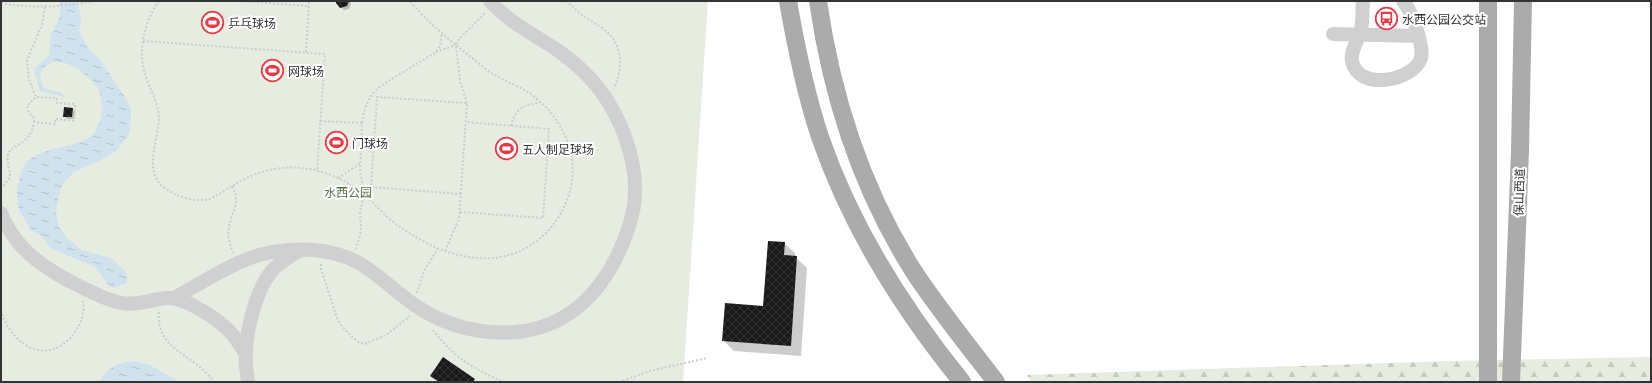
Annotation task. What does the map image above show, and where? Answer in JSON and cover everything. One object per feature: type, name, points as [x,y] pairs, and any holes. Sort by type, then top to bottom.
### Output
[{"type":"main road","points":[[788,1],[804,82],[820,137],[841,188],[862,233],[885,275],[910,313],[962,382]]},
{"type":"main road","points":[[818,1],[823,35],[843,119],[870,189],[891,231],[916,274],[996,382]]},
{"type":"main road","points":[[1488,1],[1488,382]]},
{"type":"main road","name":"保山西道","points":[[1511,382],[1520,151],[1523,1]]},
{"type":"lane","points":[[1363,1],[1362,21],[1352,60],[1359,75],[1366,79],[1374,80],[1402,76],[1416,67],[1420,59],[1421,47],[1416,23],[1403,1]]},
{"type":"lane","points":[[1,213],[15,239],[41,265],[83,288],[109,300],[122,304],[135,304],[168,298],[241,261],[276,250],[321,250],[353,258],[375,273],[416,306],[435,317],[464,328],[501,333],[521,332],[541,328],[558,321],[574,311],[588,299],[612,265],[624,238],[634,206],[632,164],[628,145],[614,111],[605,97],[575,64],[560,52],[514,23],[493,4]]},
{"type":"lane","points":[[1333,34],[1419,36]]},
{"type":"lane","points":[[248,382],[246,354],[253,312],[265,279],[272,270],[300,250]]},
{"type":"lane","points":[[168,298],[192,306],[219,322],[232,334],[246,354]]},
{"type":"path","points":[[1,3],[56,6],[82,4],[95,1]]},
{"type":"path","points":[[159,1],[154,7],[148,24],[143,41],[142,54],[145,75],[154,96],[159,117],[153,156],[156,177],[162,186],[189,199],[201,200],[210,198],[260,173],[282,168],[302,168],[338,178],[364,194],[389,218],[402,228],[445,251],[464,257],[484,259],[497,258],[518,253],[536,242],[556,222],[565,205],[571,187],[573,171],[572,159],[564,131],[541,102],[530,93],[504,81],[456,46],[427,20],[410,1]]},
{"type":"path","points":[[241,1],[309,6]]},
{"type":"path","points":[[306,52],[309,1]]},
{"type":"path","points":[[566,1],[586,18],[607,31],[615,41],[622,62],[620,76],[614,88],[605,97]]},
{"type":"path","points":[[445,251],[459,218],[460,212],[466,122],[467,103],[460,81],[456,46],[459,39],[493,4]]},
{"type":"path","points":[[36,97],[29,80],[27,60],[42,25],[45,6]]},
{"type":"path","points":[[436,52],[440,46],[442,33]]},
{"type":"path","points":[[143,41],[325,54],[316,171]]},
{"type":"path","points":[[353,258],[362,231],[360,213],[364,194],[360,177],[360,162],[362,123],[365,106],[374,91],[382,84],[436,52],[456,46]]},
{"type":"path","points":[[1,189],[10,177],[8,154],[11,150],[29,138],[33,130],[34,118],[29,113],[27,106],[36,97],[57,98],[56,103],[75,104],[74,120],[55,119],[55,124],[34,122]]},
{"type":"path","points":[[461,194],[371,187],[377,97],[467,103]]},
{"type":"path","points":[[511,126],[517,112],[523,107],[541,102]]},
{"type":"path","points":[[320,121],[362,123]]},
{"type":"path","points":[[460,212],[543,218],[549,129],[466,122]]},
{"type":"path","points":[[338,178],[358,165],[360,162]]},
{"type":"path","points":[[232,186],[236,193],[236,204],[229,227],[228,236],[234,253],[241,261]]},
{"type":"path","points":[[321,250],[321,269],[338,321],[358,342],[366,344],[386,335],[416,306],[424,271],[438,248]]},
{"type":"path","points":[[1,310],[8,329],[24,346],[40,351],[49,351],[65,343],[78,328],[84,311],[82,296],[83,288]]},
{"type":"path","points":[[168,298],[158,323],[162,335],[168,343],[208,373],[214,382]]},
{"type":"path","points":[[433,329],[440,340],[459,357],[478,370],[505,382]]},
{"type":"path","points":[[619,382],[650,371],[707,358]]},
{"type":"green space","name":"水西公园","points":[[1,1],[708,1],[683,382],[1,382]]},
{"type":"green space","points":[[1651,357],[1651,382],[1031,382],[1027,375],[1449,361]]},
{"type":"water","points":[[60,1],[78,1],[81,20],[79,31],[88,48],[100,60],[125,97],[131,109],[129,134],[116,151],[101,160],[74,172],[65,181],[60,189],[56,212],[59,227],[66,237],[82,250],[111,258],[125,271],[127,283],[113,288],[109,286],[95,267],[50,248],[40,235],[30,231],[30,227],[23,217],[18,203],[18,185],[22,169],[27,162],[33,157],[47,151],[87,139],[95,132],[100,123],[101,99],[98,87],[84,74],[69,64],[53,62],[45,67],[40,76],[44,88],[61,93],[64,97],[40,91],[35,68],[50,54],[50,35],[60,17]]},
{"type":"water","points":[[134,361],[150,365],[179,382],[99,382],[110,369],[122,363]]},
{"type":"building","points":[[336,1],[349,1],[347,6],[340,8]]},
{"type":"building","points":[[64,107],[73,108],[72,117],[63,117]]},
{"type":"building","points":[[768,241],[785,242],[784,255],[797,256],[791,346],[722,341],[725,303],[763,306]]},
{"type":"building","points":[[443,357],[475,379],[473,382],[439,382],[430,376]]},
{"type":"place","name":"水西公园公交站","points":[[1387,19]]},
{"type":"place","name":"乒乓球场","points":[[213,23]]},
{"type":"place","name":"网球场","points":[[273,71]]},
{"type":"place","name":"‌门球场‌","points":[[336,143]]},
{"type":"place","name":"五人制足球场","points":[[506,149]]}]
